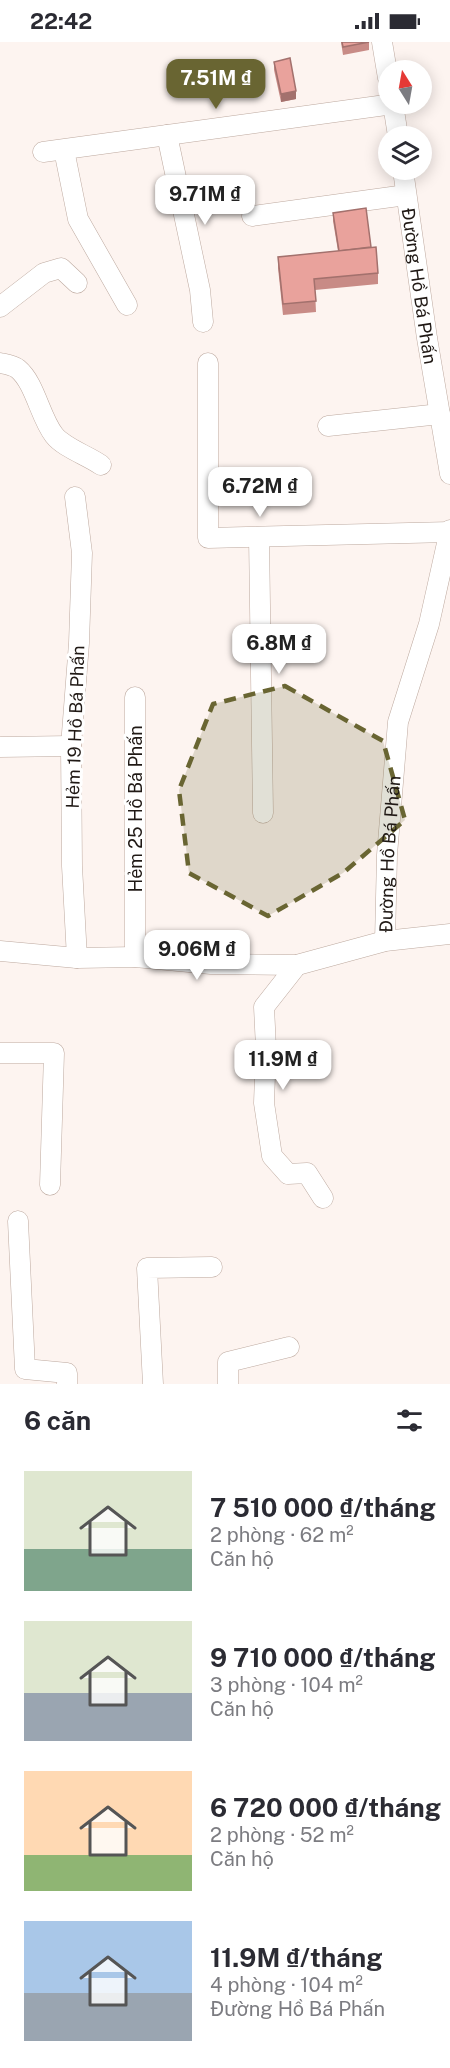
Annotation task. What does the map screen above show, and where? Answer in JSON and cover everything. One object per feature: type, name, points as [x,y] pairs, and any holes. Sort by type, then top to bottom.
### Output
[{"type":"street","points":[[382,42],[385,60]]},
{"type":"street","points":[[43,152],[378,106]]},
{"type":"street","points":[[167,135],[200,290],[203,322]]},
{"type":"street","points":[[64,150],[78,219],[127,305]]},
{"type":"street","name":"Đường Hồ Bá Phấn","points":[[404,180],[450,474]]},
{"type":"street","points":[[252,216],[406,195]]},
{"type":"street","points":[[0,307],[44,273],[61,268],[77,283]]},
{"type":"street","points":[[0,363],[17,368],[26,379],[54,436],[68,447],[101,465]]},
{"type":"street","points":[[208,363],[208,538],[450,531]]},
{"type":"street","points":[[328,426],[440,414]]},
{"type":"street","name":"Hẻm 19 Hồ Bá Phấn","points":[[75,497],[82,553],[79,643],[71,746],[72,866],[77,958]]},
{"type":"street","name":"Đường Hồ Bá Phấn","points":[[0,951],[77,958],[135,957],[211,963],[297,964],[385,941],[387,855],[398,722],[429,624],[450,531]]},
{"type":"street","points":[[259,537],[262,813]]},
{"type":"street","name":"Hẻm 25 Hồ Bá Phấn","points":[[135,697],[135,957]]},
{"type":"street","points":[[0,747],[71,746]]},
{"type":"street","points":[[385,941],[450,934]]},
{"type":"street","points":[[297,964],[264,1007],[266,1048],[264,1103],[272,1156],[288,1174],[306,1173],[323,1198]]},
{"type":"street","points":[[0,1053],[54,1053],[50,1185]]},
{"type":"street","points":[[18,1221],[25,1369],[67,1373],[68,1384]]},
{"type":"street","points":[[153,1384],[147,1268],[212,1267]]},
{"type":"street","points":[[228,1384],[228,1362],[289,1347]]},
{"type":"highlighted area","points":[[285,686],[383,741],[405,820],[343,873],[268,916],[189,873],[179,790],[213,704]]},
{"type":"building","points":[[342,42],[369,42],[343,47]]},
{"type":"building","points":[[290,58],[296,91],[281,94],[274,62]]},
{"type":"building","points":[[366,208],[371,247],[339,251],[333,213]]},
{"type":"building","points":[[376,247],[378,273],[314,279],[316,301],[283,304],[278,257]]}]
